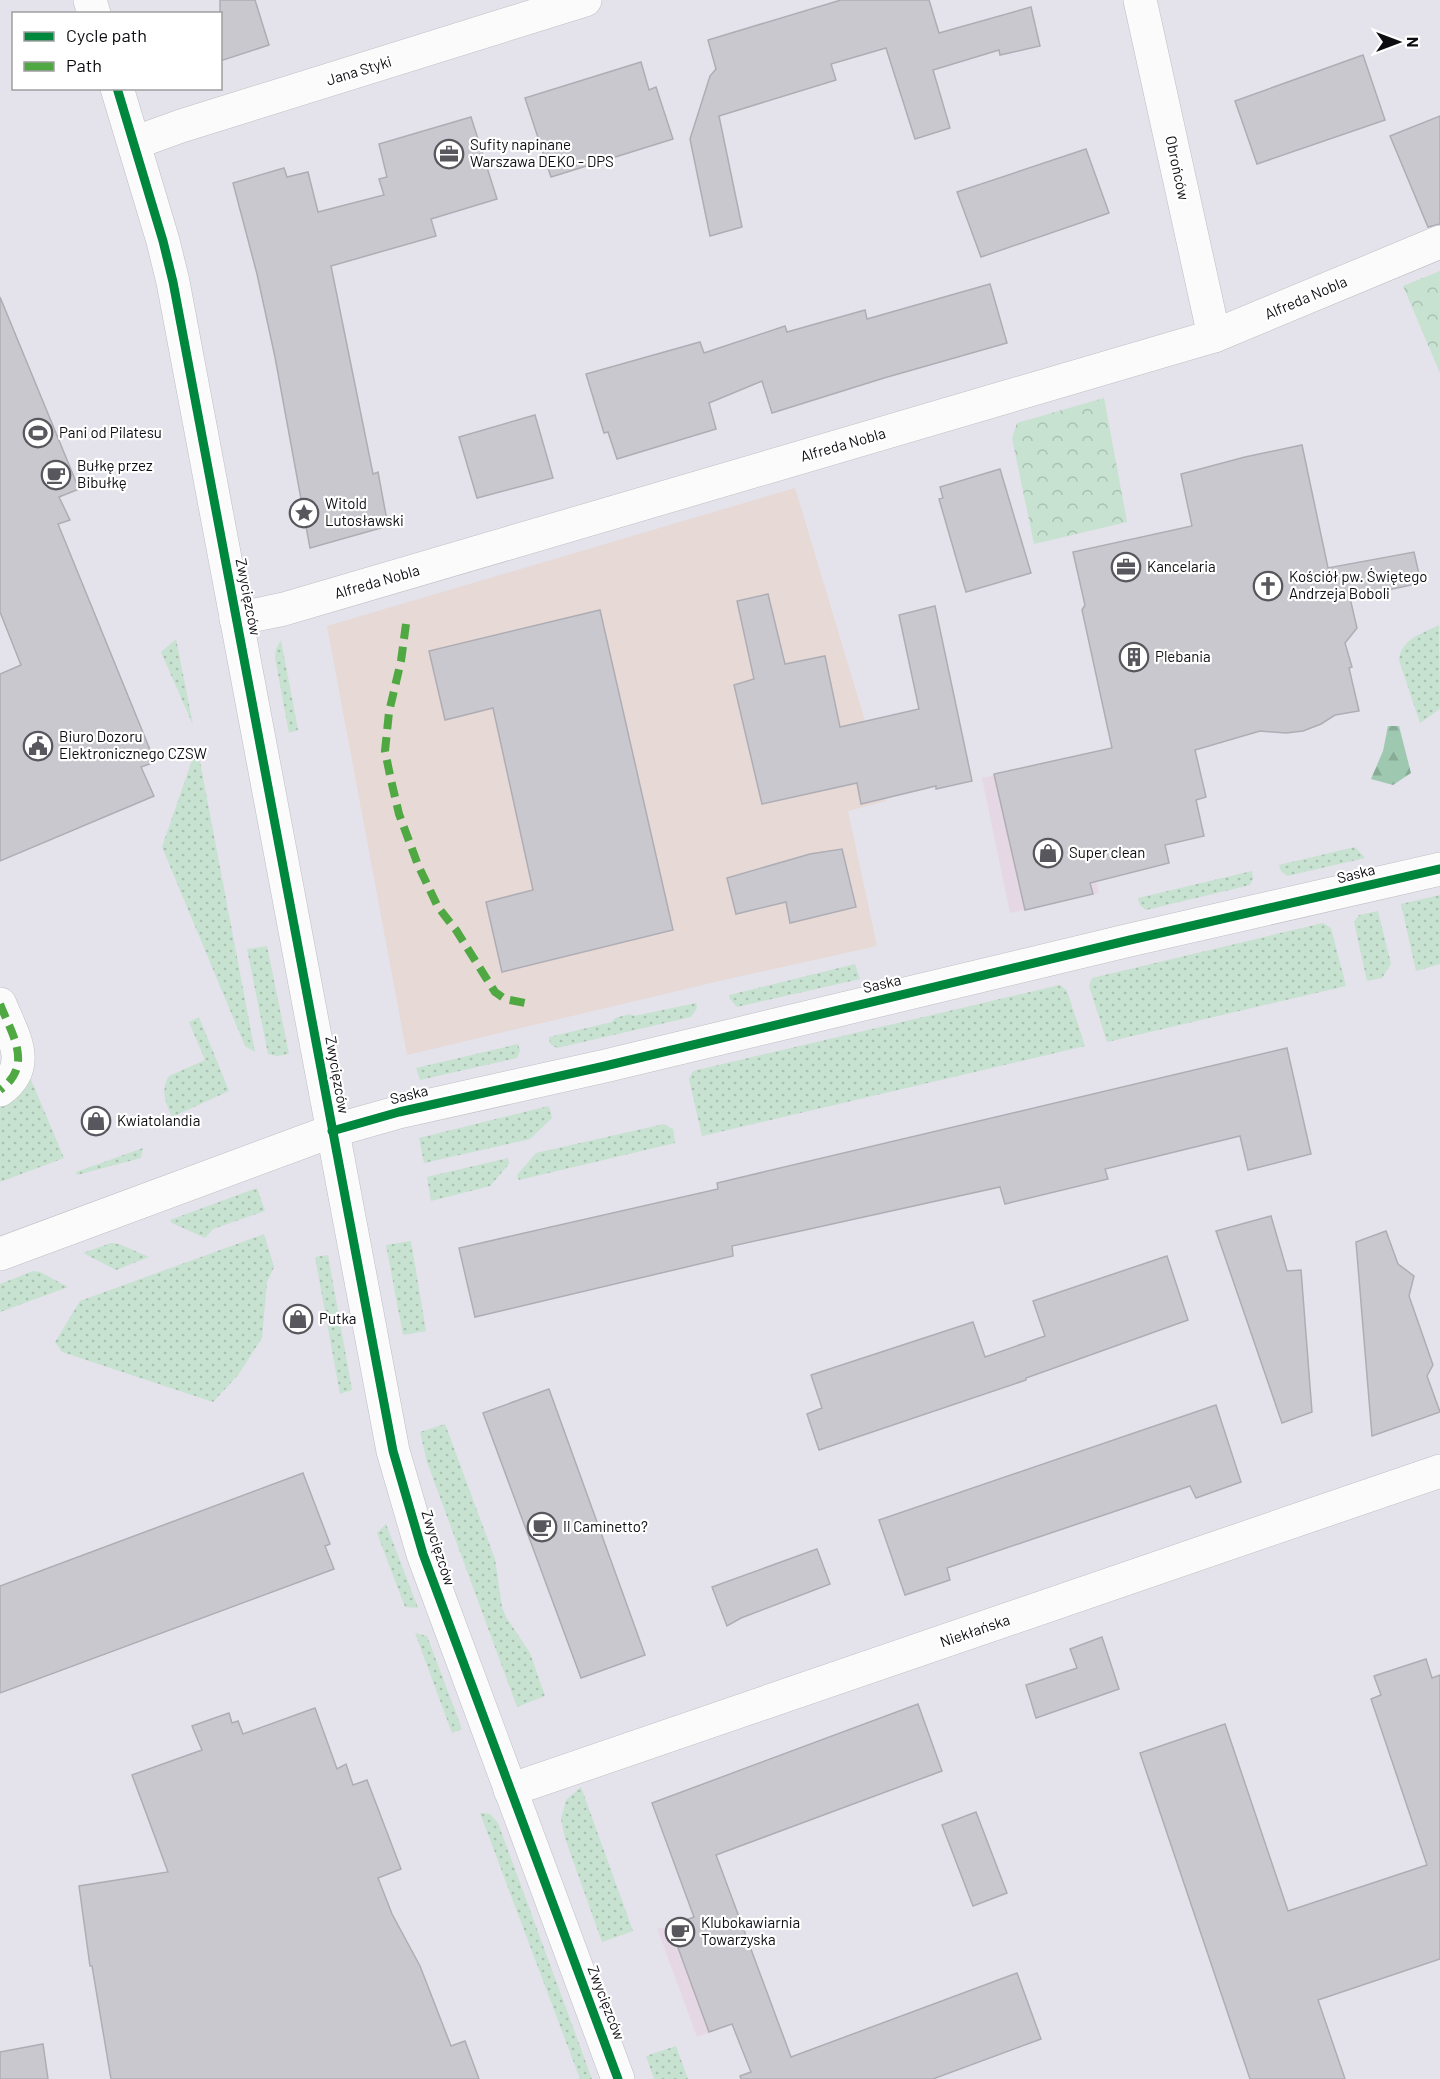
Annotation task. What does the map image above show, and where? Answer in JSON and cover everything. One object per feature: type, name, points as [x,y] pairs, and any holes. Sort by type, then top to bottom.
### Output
[{"type":"street","name":"Jana Styki","points":[[134,143],[585,0]]},
{"type":"street","name":"Obrońców","points":[[1140,0],[1214,336]]},
{"type":"street","name":"Zwycięzców","points":[[118,90],[173,282],[393,1450],[423,1554],[618,2079]]},
{"type":"street","name":"Alfreda Nobla","points":[[237,619],[296,606],[1214,336],[1440,242]]},
{"type":"street","name":"Saska","points":[[0,1254],[332,1131],[399,1112],[1440,869]]},
{"type":"street","points":[[0,1004],[19,1051],[19,1063],[10,1082],[0,1090]]},
{"type":"street","name":"Niekłańska","points":[[510,1790],[1440,1471]]},
{"type":"shaded area","points":[[795,488],[865,721],[886,801],[848,811],[877,946],[407,1055],[327,626]]},
{"type":"shaded area","points":[[1068,758],[1099,893],[1010,913],[982,778]]},
{"type":"shaded area","points":[[734,1902],[773,2008],[697,2037],[657,1928],[665,1928]]},
{"type":"green space","points":[[1440,271],[1440,373],[1403,286]]},
{"type":"green space","points":[[1104,398],[1127,522],[1034,544],[1012,438],[1017,423]]},
{"type":"green space","points":[[1439,625],[1440,709],[1420,723],[1399,660],[1408,642]]},
{"type":"green space","points":[[176,639],[193,725],[161,652]]},
{"type":"green space","points":[[281,640],[298,730],[289,733],[275,658],[276,649]]},
{"type":"green space","points":[[1388,726],[1399,726],[1411,773],[1393,785],[1371,779],[1383,751]]},
{"type":"green space","points":[[197,746],[255,1052],[245,1046],[162,847]]},
{"type":"green space","points":[[1355,847],[1365,858],[1287,876],[1281,871],[1279,865]]},
{"type":"green space","points":[[1252,871],[1253,879],[1250,885],[1146,910],[1140,905],[1138,898]]},
{"type":"green space","points":[[1440,895],[1440,964],[1416,971],[1401,904]]},
{"type":"green space","points":[[1378,911],[1391,964],[1382,978],[1367,981],[1354,922],[1359,915]]},
{"type":"green space","points":[[1323,923],[1331,928],[1346,986],[1107,1042],[1089,986],[1092,978]]},
{"type":"green space","points":[[267,946],[289,1054],[277,1056],[268,1054],[247,949]]},
{"type":"green space","points":[[855,964],[860,979],[737,1007],[730,999],[729,995]]},
{"type":"green space","points":[[1060,985],[1067,991],[1085,1046],[702,1136],[689,1079],[693,1071]]},
{"type":"green space","points":[[696,1003],[697,1008],[691,1017],[557,1048],[550,1044],[549,1037],[612,1022],[615,1018]]},
{"type":"green space","points":[[199,1017],[229,1091],[172,1117],[164,1091],[166,1081],[169,1076],[205,1060],[189,1022]]},
{"type":"green space","points":[[518,1044],[520,1051],[517,1058],[420,1080],[416,1068]]},
{"type":"green space","points":[[26,1068],[64,1158],[0,1182],[0,1102]]},
{"type":"green space","points":[[549,1106],[552,1118],[530,1139],[424,1163],[419,1138]]},
{"type":"green space","points":[[664,1124],[673,1129],[675,1143],[519,1180],[517,1175],[536,1153]]},
{"type":"green space","points":[[143,1148],[141,1158],[77,1175],[76,1172]]},
{"type":"green space","points":[[508,1158],[509,1164],[490,1186],[431,1201],[427,1177]]},
{"type":"green space","points":[[257,1188],[265,1211],[213,1229],[205,1238],[170,1220]]},
{"type":"green space","points":[[264,1234],[274,1267],[267,1282],[262,1338],[238,1375],[213,1402],[62,1352],[55,1342],[80,1301]]},
{"type":"green space","points":[[411,1241],[426,1331],[403,1335],[386,1245]]},
{"type":"green space","points":[[111,1243],[119,1244],[149,1257],[116,1270],[83,1253]]},
{"type":"green space","points":[[328,1255],[352,1390],[340,1394],[315,1257]]},
{"type":"green space","points":[[33,1271],[40,1272],[68,1287],[0,1312],[0,1284]]},
{"type":"green space","points":[[445,1424],[495,1559],[502,1607],[530,1653],[545,1696],[517,1707],[427,1462],[420,1432]]},
{"type":"green space","points":[[386,1524],[418,1608],[405,1607],[377,1533]]},
{"type":"green space","points":[[415,1633],[427,1636],[462,1729],[452,1733]]},
{"type":"green space","points":[[581,1787],[633,1931],[602,1942],[565,1838],[561,1819],[566,1800]]},
{"type":"green space","points":[[480,1813],[490,1814],[498,1823],[592,2079],[580,2079]]},
{"type":"green space","points":[[676,2046],[688,2079],[654,2079],[646,2056]]},
{"type":"building","points":[[220,0],[255,0],[269,45],[222,60],[222,12],[220,12]]},
{"type":"building","points":[[841,0],[929,0],[939,33],[1031,7],[1040,46],[1000,55],[999,50],[933,70],[950,128],[915,139],[886,48],[831,64],[836,80],[719,116],[742,227],[710,236],[690,139],[710,76],[716,69],[708,40]]},
{"type":"building","points":[[1363,55],[1385,120],[1257,164],[1235,101]]},
{"type":"building","points":[[641,62],[649,90],[656,87],[673,139],[551,177],[525,98]]},
{"type":"building","points":[[1440,116],[1440,224],[1428,227],[1390,136]]},
{"type":"building","points":[[471,117],[497,199],[431,219],[436,236],[331,266],[373,474],[378,472],[388,526],[310,548],[275,357],[257,274],[233,183],[284,168],[287,177],[308,172],[318,212],[384,195],[379,179],[387,177],[379,144]]},
{"type":"building","points":[[1086,149],[1109,213],[981,257],[957,192]]},
{"type":"building","points":[[990,284],[1007,343],[772,413],[762,381],[709,403],[716,429],[617,459],[608,432],[604,433],[586,374],[700,342],[704,353],[785,326],[787,332],[865,310],[867,319]]},
{"type":"building","points":[[0,297],[79,489],[59,497],[70,520],[58,524],[155,762],[141,767],[154,796],[0,861],[0,674],[21,665],[0,612]]},
{"type":"building","points":[[535,415],[553,478],[477,498],[459,437]]},
{"type":"building","points":[[1302,445],[1328,568],[1414,552],[1421,583],[1350,598],[1357,628],[1345,643],[1352,667],[1349,668],[1359,711],[1335,715],[1303,731],[1286,733],[1260,731],[1195,750],[1206,797],[1196,800],[1204,836],[1165,845],[1169,863],[1090,883],[1093,894],[1025,910],[994,774],[1112,748],[1082,610],[1085,605],[1073,552],[1192,526],[1181,474]]},
{"type":"building","points":[[1000,469],[1031,573],[966,592],[939,499],[943,498],[940,487]]},
{"type":"building","points":[[768,594],[785,664],[825,656],[840,727],[919,709],[899,615],[935,606],[972,781],[936,789],[936,786],[861,804],[857,783],[762,804],[734,685],[754,679],[737,601]]},
{"type":"building","points":[[600,610],[673,930],[502,972],[486,902],[533,890],[493,708],[445,720],[429,651]]},
{"type":"building","points":[[842,849],[856,907],[790,923],[786,902],[736,914],[727,878],[810,854]]},
{"type":"building","points":[[1287,1048],[1311,1154],[1248,1170],[1240,1136],[1105,1169],[1108,1179],[1005,1204],[1000,1187],[732,1246],[733,1256],[475,1317],[459,1248],[718,1189],[717,1183]]},
{"type":"building","points":[[1271,1216],[1287,1271],[1301,1270],[1312,1412],[1282,1423],[1216,1231]]},
{"type":"building","points":[[1386,1231],[1398,1264],[1414,1276],[1409,1296],[1433,1365],[1427,1376],[1440,1412],[1372,1436],[1356,1242]]},
{"type":"building","points":[[1167,1256],[1188,1320],[1026,1378],[1026,1380],[819,1450],[807,1414],[822,1408],[811,1375],[973,1322],[985,1357],[1045,1336],[1033,1301]]},
{"type":"building","points":[[549,1389],[645,1655],[581,1678],[483,1413]]},
{"type":"building","points":[[1216,1405],[1241,1482],[1196,1498],[1190,1486],[947,1568],[950,1580],[905,1595],[879,1520]]},
{"type":"building","points":[[303,1473],[330,1544],[325,1546],[334,1569],[0,1693],[0,1586]]},
{"type":"building","points":[[817,1549],[830,1584],[741,1618],[727,1626],[712,1587]]},
{"type":"building","points":[[1102,1637],[1119,1689],[1036,1718],[1026,1685],[1077,1668],[1070,1649]]},
{"type":"building","points":[[1426,1659],[1432,1678],[1440,1675],[1440,1959],[1318,2000],[1345,2079],[1250,2079],[1140,1753],[1225,1724],[1288,1911],[1427,1865],[1371,1699],[1381,1695],[1374,1676]]},
{"type":"building","points":[[918,1704],[942,1771],[716,1855],[791,2057],[1017,1973],[1041,2039],[933,2079],[741,2079],[740,2076],[751,2072],[732,2024],[709,2032],[670,1926],[694,1917],[652,1803]]},
{"type":"building","points":[[315,1708],[337,1769],[346,1764],[353,1785],[367,1780],[401,1869],[378,1878],[392,1914],[420,1966],[451,2046],[465,2041],[479,2079],[111,2079],[92,1966],[90,1966],[79,1886],[168,1872],[132,1775],[202,1750],[192,1726],[229,1713],[232,1723],[238,1721],[243,1734]]},
{"type":"building","points":[[976,1812],[1007,1893],[973,1906],[942,1825]]},
{"type":"building","points":[[43,2044],[48,2079],[0,2079],[0,2052]]},
{"type":"marked path","points":[[406,624],[401,661],[389,712],[385,751],[399,814],[418,865],[438,907],[456,930],[495,992],[505,999],[525,1003]]},
{"type":"marked path","points":[[0,1004],[14,1038],[18,1060],[16,1070],[0,1090]]},
{"type":"cycle path","points":[[118,90],[173,282],[393,1451],[423,1554],[618,2079]]},
{"type":"cycle path","points":[[332,1131],[399,1112],[605,1066],[1130,940],[1440,869]]},
{"type":"place","name":"Sufity napinane Warszawa DEKO - DPS","points":[[449,154]]},
{"type":"place","name":"Pani od Pilatesu","points":[[38,433]]},
{"type":"place","name":"Bułkę przez Bibułkę","points":[[56,475]]},
{"type":"place","name":"Witold Lutosławski","points":[[304,513]]},
{"type":"place","name":"Kancelaria","points":[[1126,567]]},
{"type":"place","name":"Kościół pw. Świętego Andrzeja Boboli","points":[[1268,586]]},
{"type":"place","name":"Plebania","points":[[1134,657]]},
{"type":"place","name":"Biuro Dozoru Elektronicznego CZSW","points":[[38,746]]},
{"type":"place","name":"Super clean","points":[[1048,853]]},
{"type":"place","name":"Kwiatolandia","points":[[96,1121]]},
{"type":"place","name":"Putka","points":[[298,1319]]},
{"type":"place","name":"Il Caminetto?","points":[[542,1527]]},
{"type":"place","name":"Klubokawiarnia Towarzyska","points":[[680,1932]]}]
